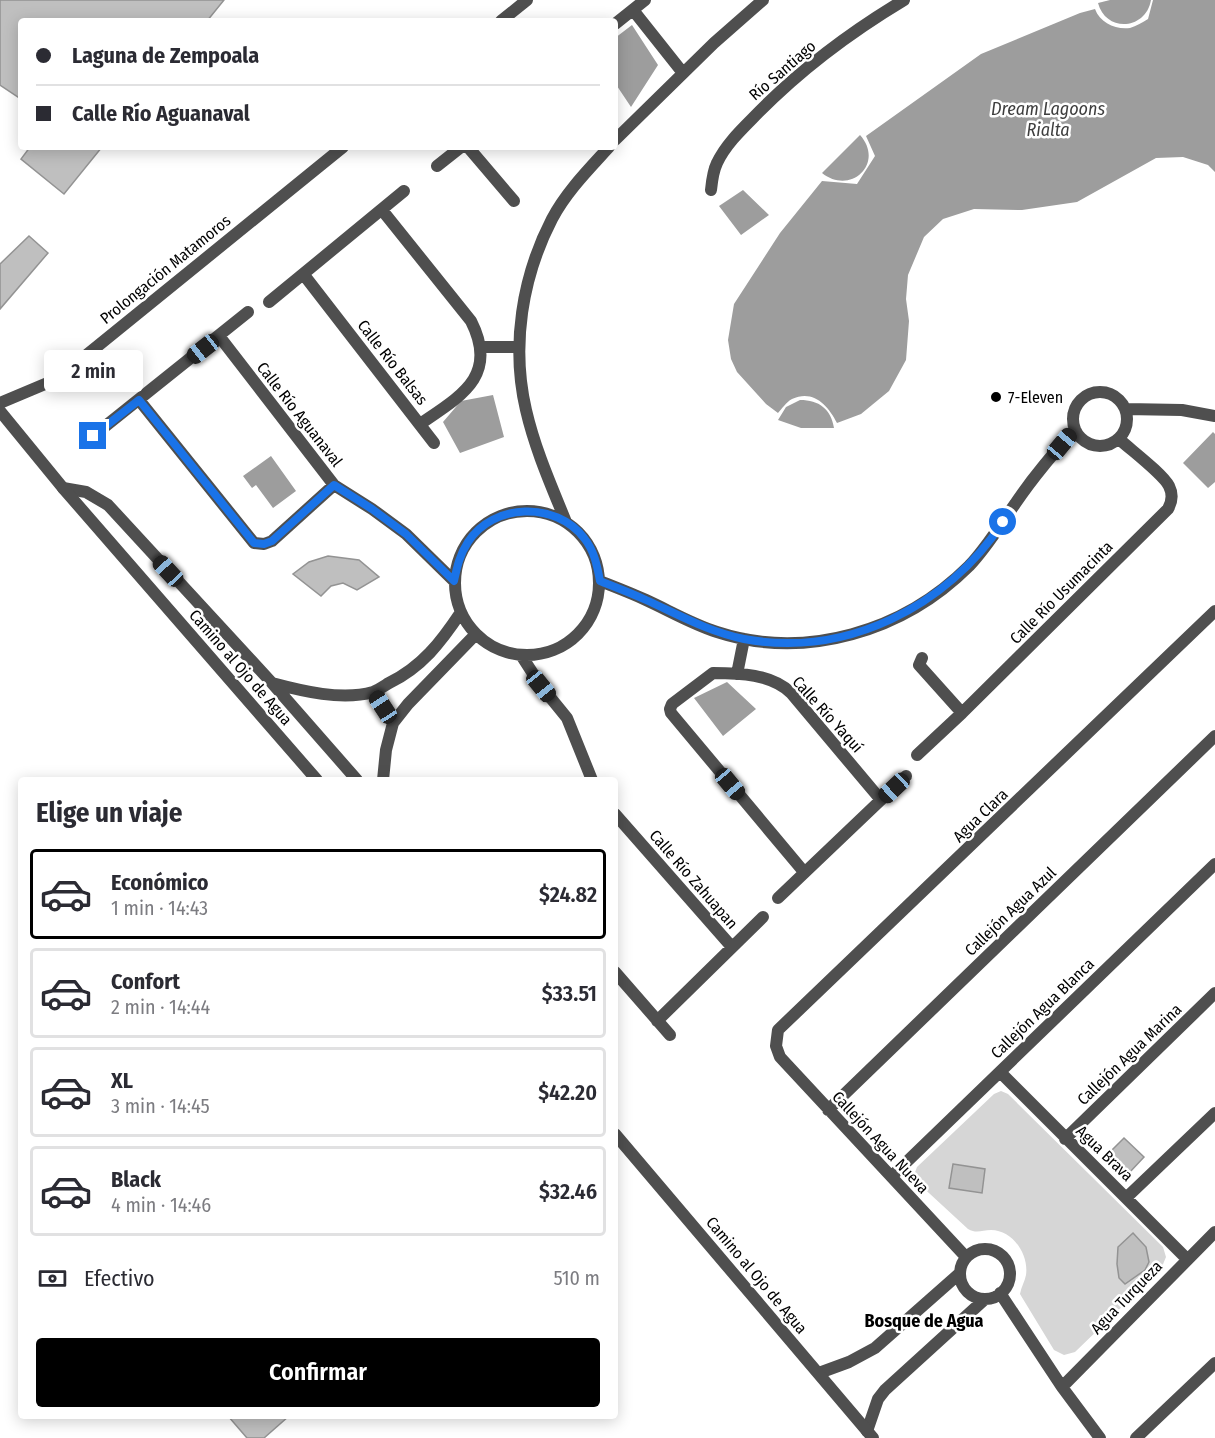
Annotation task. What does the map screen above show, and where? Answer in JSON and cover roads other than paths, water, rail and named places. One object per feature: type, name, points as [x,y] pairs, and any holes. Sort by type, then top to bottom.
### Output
[{"type":"street","points":[[505,18],[527,0]]},
{"type":"street","points":[[618,22],[645,0]]},
{"type":"street","points":[[618,137],[714,43],[763,0]]},
{"type":"street","name":"Río Santiago","points":[[711,190],[719,160],[737,135],[765,106],[801,73],[852,33],[904,0]]},
{"type":"street","points":[[633,10],[683,73]]},
{"type":"street","name":"Prolongación Matamoros","points":[[0,403],[57,379],[339,150]]},
{"type":"street","points":[[437,166],[457,150]]},
{"type":"street","points":[[471,150],[514,201]]},
{"type":"street","points":[[566,522],[541,460],[525,409],[519,347],[522,312],[528,279],[553,218],[578,182],[606,150]]},
{"type":"street","points":[[269,302],[404,191]]},
{"type":"street","points":[[382,210],[471,321],[481,347],[519,347]]},
{"type":"street","name":"Calle Río Balsas","points":[[304,275],[420,424],[458,398],[467,389],[477,376],[481,361],[481,347]]},
{"type":"street","points":[[93,436],[248,312]]},
{"type":"street","name":"Calle Río Aguanaval","points":[[139,400],[254,543],[264,544],[272,541],[334,485],[219,336]]},
{"type":"street","points":[[1098,392],[1115,396],[1126,408],[1127,425],[1119,439],[1106,446],[1091,445],[1079,436],[1075,429],[1073,421],[1077,405],[1090,394],[1098,392]]},
{"type":"street","points":[[1126,408],[1182,410],[1215,416]]},
{"type":"street","name":"Camino al Ojo de Agua","points":[[0,411],[63,488],[314,777]]},
{"type":"street","points":[[420,424],[434,443]]},
{"type":"street","points":[[600,581],[692,622],[744,639],[789,643],[830,640],[866,631],[916,607],[945,587],[969,566],[991,541],[1037,474],[1075,429]]},
{"type":"street","name":"Calle Río Usumacinta","points":[[962,713],[1170,506],[1172,494],[1166,481],[1119,439]]},
{"type":"street","points":[[334,485],[406,534],[454,581]]},
{"type":"street","points":[[63,488],[86,492],[108,505],[272,683],[354,777]]},
{"type":"street","points":[[525,511],[546,513],[566,522],[584,537],[596,558],[600,581],[597,605],[586,627],[568,643],[553,650],[521,656],[496,649],[476,634],[460,612],[454,581],[458,560],[469,540],[484,525],[503,515],[525,511]]},
{"type":"street","name":"Agua Clara","points":[[776,1046],[778,1030],[1215,611]]},
{"type":"street","points":[[272,683],[327,694],[373,692],[401,677],[422,662],[442,640],[460,612]]},
{"type":"street","points":[[383,777],[386,750],[393,723],[408,704],[476,634]]},
{"type":"street","points":[[737,674],[744,639]]},
{"type":"street","points":[[521,656],[541,686],[567,718],[591,777]]},
{"type":"street","points":[[917,755],[962,713],[919,664],[922,658]]},
{"type":"street","name":"Calle Río Yaquí","points":[[804,872],[670,711],[672,704],[712,673],[772,679],[783,685],[881,800]]},
{"type":"street","points":[[373,692],[393,723]]},
{"type":"street","name":"Callejón Agua Azul","points":[[828,1110],[1215,736]]},
{"type":"street","points":[[778,898],[906,776]]},
{"type":"street","name":"Calle Río Zahuapan","points":[[618,817],[731,946],[657,1021]]},
{"type":"street","name":"Callejón Agua Blanca","points":[[892,1176],[1215,864]]},
{"type":"street","points":[[731,946],[763,917]]},
{"type":"street","points":[[618,976],[670,1035]]},
{"type":"street","name":"Callejón Agua Marina","points":[[1065,1139],[1215,993]]},
{"type":"street","name":"Callejón Agua Nueva","points":[[776,1046],[780,1057],[966,1257]]},
{"type":"street","name":"Agua Brava","points":[[1000,1072],[1187,1259]]},
{"type":"street","points":[[1127,1197],[1215,1113]]},
{"type":"street","name":"Camino al Ojo de Agua","points":[[618,1138],[870,1435]]},
{"type":"street","name":"Agua Turqueza","points":[[1062,1387],[1215,1232]]},
{"type":"street","points":[[870,1435],[878,1399],[885,1390],[985,1299],[1000,1293],[1009,1280],[1010,1272],[1003,1257],[997,1252],[981,1249],[966,1257],[960,1273],[964,1288],[970,1294],[985,1299]]},
{"type":"street","points":[[819,1373],[849,1362],[875,1348],[960,1273]]},
{"type":"street","points":[[1000,1293],[1062,1387],[1100,1438]]},
{"type":"street","points":[[1136,1438],[1215,1363]]},
{"type":"water","points":[[1110,0],[1151,0],[1148,10],[1142,17],[1126,24],[1117,23],[1102,13],[1098,3]]},
{"type":"water","name":"Dream Lagoons Rialta","points":[[1153,0],[1215,0],[1215,172],[1208,165],[1183,157],[1156,158],[1077,202],[1022,210],[974,209],[943,219],[924,237],[908,275],[906,299],[909,321],[906,360],[889,391],[861,414],[837,423],[829,410],[813,397],[800,396],[792,399],[778,413],[766,404],[737,372],[731,359],[728,340],[734,304],[780,233],[822,181],[857,184],[875,156],[866,136],[981,54],[1095,9],[1105,22],[1119,28],[1130,28],[1148,19]]},
{"type":"water","points":[[632,25],[658,65],[631,107],[618,88],[618,36]]},
{"type":"water","points":[[860,135],[867,146],[869,156],[867,165],[861,173],[844,181],[833,179],[822,173]]},
{"type":"water","points":[[743,190],[769,215],[741,235],[719,206]]},
{"type":"water","points":[[493,395],[504,437],[460,453],[443,422],[461,401]]},
{"type":"water","points":[[800,400],[807,400],[823,407],[830,416],[834,428],[801,428],[778,420],[786,407]]},
{"type":"water","points":[[1213,432],[1215,434],[1215,482],[1208,488],[1183,463]]},
{"type":"water","points":[[271,456],[296,491],[273,508],[256,485],[252,488],[243,476]]},
{"type":"water","points":[[727,682],[756,709],[723,736],[694,698]]},
{"type":"place","name":"7-Eleven","points":[[996,397]]},
{"type":"district","name":"Bosque de Agua","points":[[924,1321]]}]
